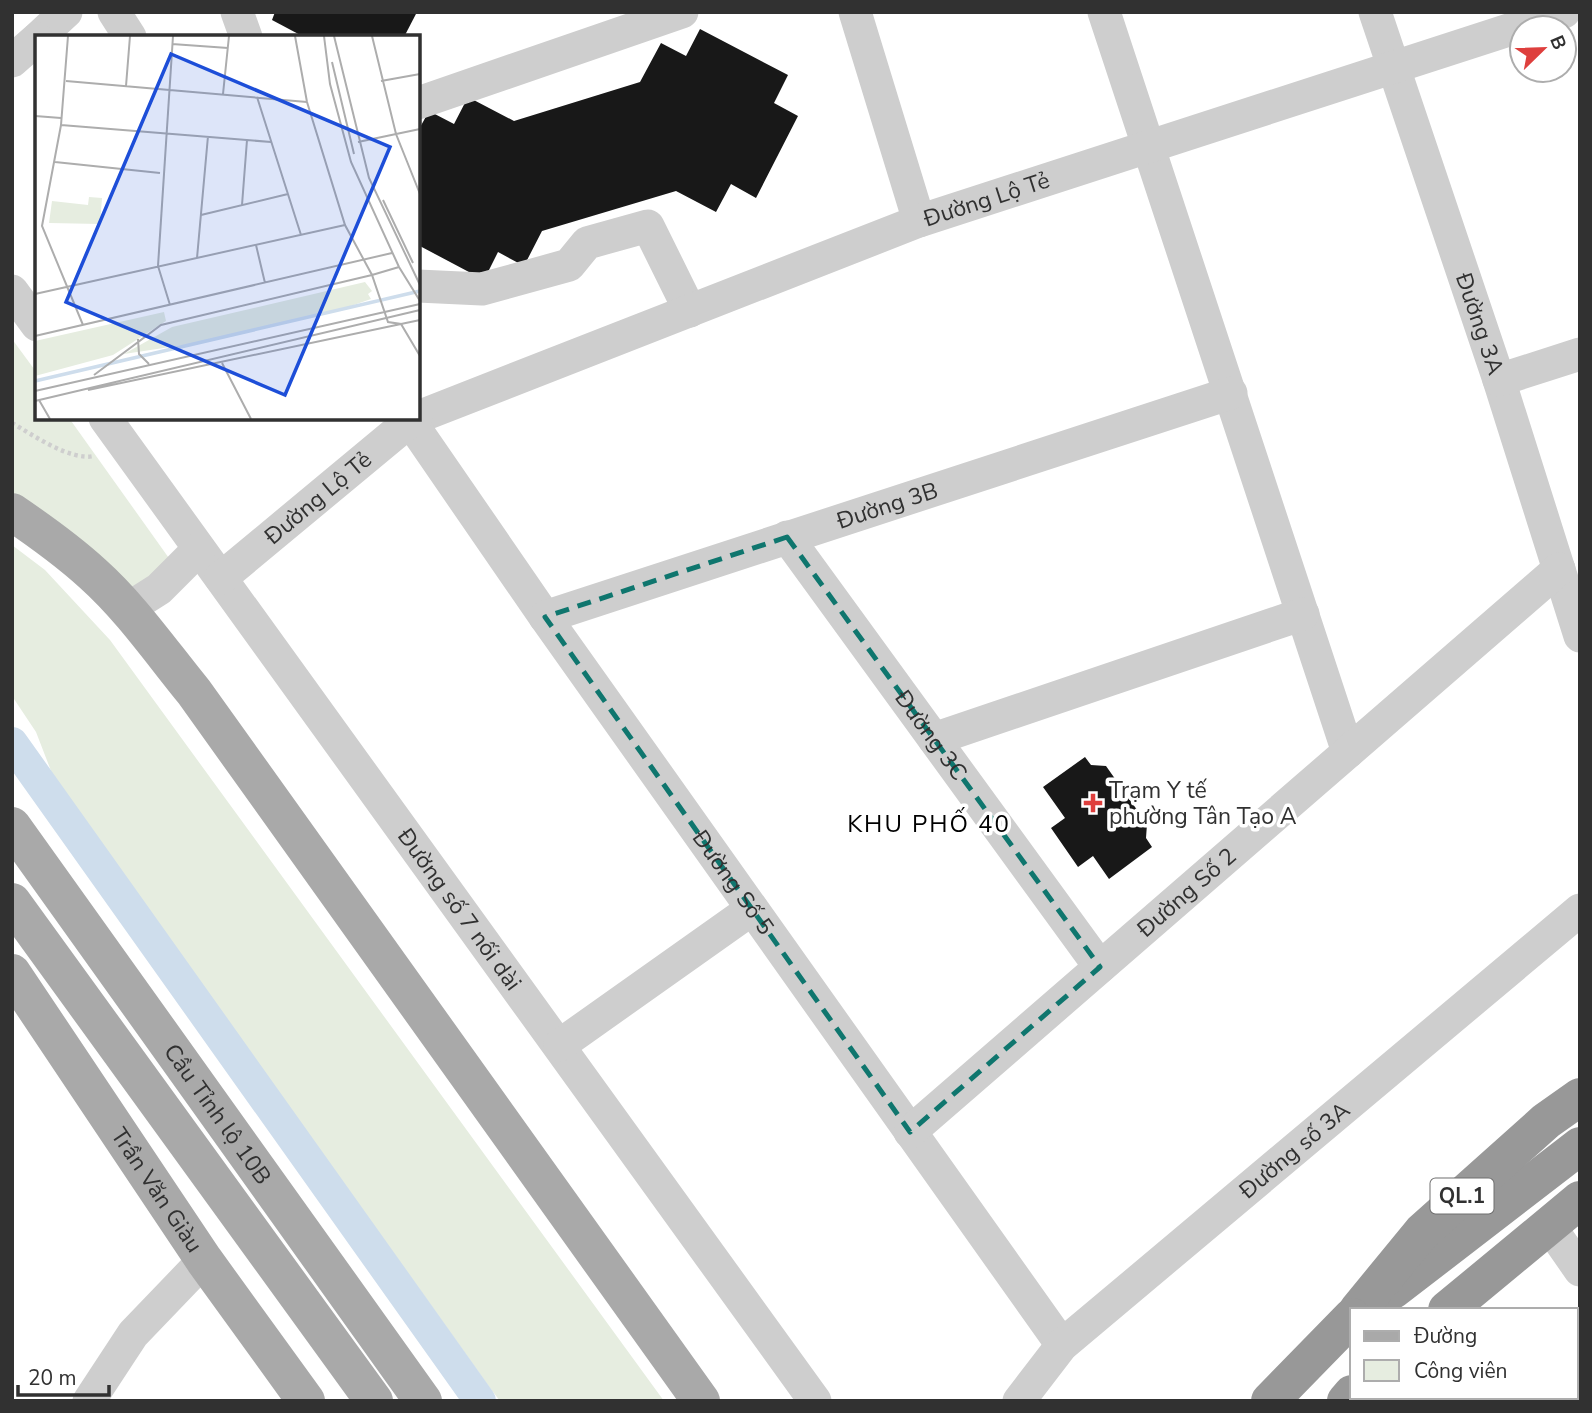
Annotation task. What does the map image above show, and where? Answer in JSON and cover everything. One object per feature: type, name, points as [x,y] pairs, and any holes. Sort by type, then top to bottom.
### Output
[{"type":"highway","name":"QL.1","points":[[1361,1308],[1422,1232],[1546,1121],[1580,1097]]},
{"type":"highway","name":"QL.1","points":[[1366,1308],[1441,1255],[1580,1146]]},
{"type":"highway","points":[[1449,1308],[1580,1200]]},
{"type":"highway","name":"QL.1","points":[[1270,1401],[1350,1321]]},
{"type":"main road","points":[[12,512],[94,575],[194,692],[701,1401]]},
{"type":"main road","name":"Cầu Tỉnh lộ 10B","points":[[12,826],[423,1401]]},
{"type":"main road","name":"Cầu Tỉnh lộ 10B","points":[[12,902],[374,1401]]},
{"type":"main road","name":"Trần Văn Giàu","points":[[17,993],[306,1401]]},
{"type":"street","points":[[41,35],[66,12]]},
{"type":"street","points":[[114,12],[129,35]]},
{"type":"street","points":[[237,12],[245,35]]},
{"type":"street","points":[[420,102],[682,12]]},
{"type":"street","points":[[855,12],[919,221]]},
{"type":"street","points":[[1104,12],[1348,751]]},
{"type":"street","name":"Đường 3A","points":[[1375,12],[1499,380],[1580,636]]},
{"type":"street","name":"Đường Lộ Tẻ","points":[[420,416],[919,221],[1564,12]]},
{"type":"street","points":[[12,61],[35,41]]},
{"type":"street","points":[[420,286],[482,289],[569,265],[587,243],[648,226],[690,311]]},
{"type":"street","points":[[12,291],[35,322]]},
{"type":"street","points":[[1499,380],[1580,354]]},
{"type":"street","name":"Đường 3B","points":[[545,617],[1231,393]]},
{"type":"street","name":"Đường Lộ Tẻ","points":[[221,578],[412,420]]},
{"type":"street","name":"Đường Số 5","points":[[414,420],[545,617],[1062,1345]]},
{"type":"street","name":"Đường số 7 nối dài","points":[[113,430],[816,1401]]},
{"type":"street","name":"Đường 3C","points":[[788,537],[1100,967]]},
{"type":"street","points":[[126,610],[159,589],[199,549]]},
{"type":"street","name":"Đường Số 2","points":[[910,1132],[1559,569]]},
{"type":"street","points":[[934,739],[1303,614]]},
{"type":"street","points":[[560,1045],[752,909]]},
{"type":"street","name":"Đường số 3A","points":[[1019,1401],[1062,1345],[1580,909]]},
{"type":"street","points":[[1548,1224],[1580,1270]]},
{"type":"street","points":[[89,1401],[133,1334],[204,1260]]},
{"type":"path","points":[[12,423],[53,446],[83,458],[104,454],[113,430]]},
{"type":"highlighted area","points":[[787,537],[1100,967],[910,1132],[545,617]]},
{"type":"green space","points":[[12,339],[35,370],[35,420],[70,420],[171,561],[129,593],[12,496]]},
{"type":"green space","points":[[12,545],[45,570],[110,640],[664,1401],[500,1401],[490,1388],[53,776],[36,732],[12,696]]},
{"type":"building","points":[[275,12],[417,12],[405,35],[300,35],[272,20]]},
{"type":"building","points":[[700,29],[788,75],[774,103],[798,116],[756,198],[731,184],[716,212],[676,191],[542,231],[524,266],[498,252],[484,280],[420,246],[420,127],[429,111],[454,124],[468,97],[514,121],[640,82],[661,43],[686,56]]},
{"type":"building","name":"Trạm Y tế phường Tân Tạo A","points":[[1085,757],[1091,765],[1106,766],[1147,824],[1146,838],[1152,847],[1109,879],[1093,856],[1078,867],[1051,828],[1065,818],[1043,787]]},
{"type":"waterway","points":[[12,743],[480,1401]]},
{"type":"place","name":"Trạm Y tế phường Tân Tạo A","points":[[1093,803]]},
{"type":"district","name":"KHU PHỐ 40","points":[[929,824]]}]
